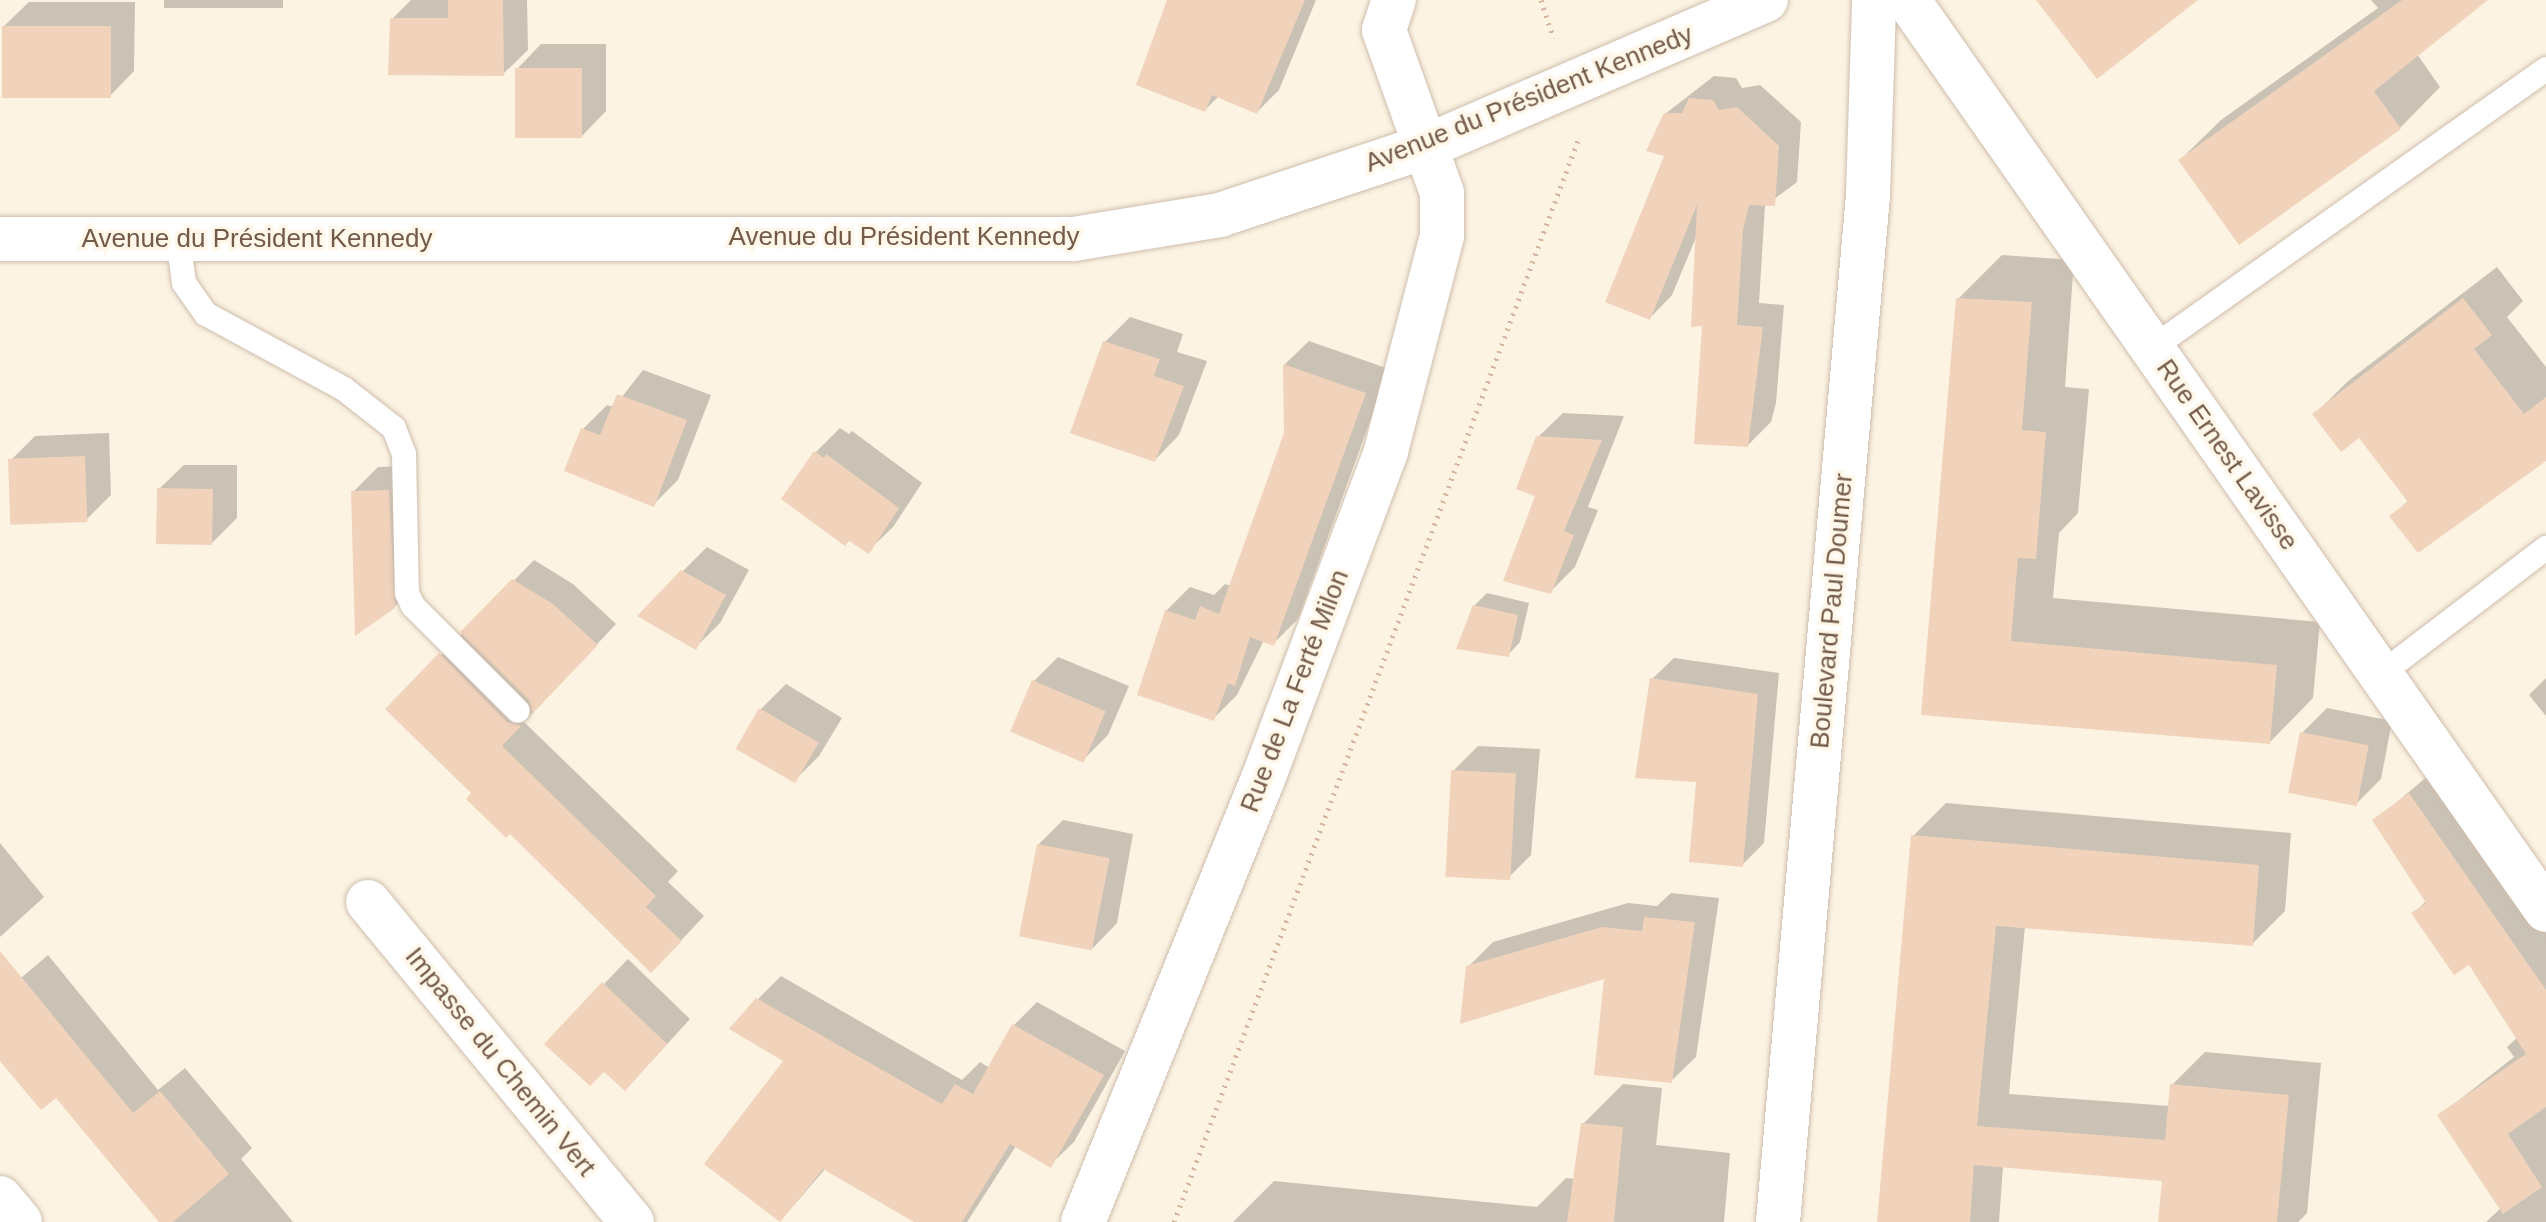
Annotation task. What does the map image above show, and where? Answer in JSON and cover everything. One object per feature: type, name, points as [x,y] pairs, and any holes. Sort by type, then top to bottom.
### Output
[{"type":"street","name":"Rue de La Ferté Milon","points":[[1083,1222],[1263,779],[1386,451],[1442,236],[1442,193],[1384,30],[1394,0]]},
{"type":"street","name":"Avenue du Président Kennedy","points":[[0,239],[1074,239],[1220,215],[1427,146],[1766,0]]},
{"type":"street","name":"Boulevard Paul Doumer","points":[[1778,1222],[1868,195],[1874,0]]},
{"type":"street","name":"Rue Ernest Lavisse","points":[[1908,0],[2546,910]]},
{"type":"street","name":"Impasse du Chemin Vert","points":[[368,902],[632,1222]]},
{"type":"street","points":[[0,1198],[20,1222]]},
{"type":"lane","points":[[2152,348],[2546,69]]},
{"type":"lane","points":[[178,238],[184,283],[206,314],[344,389],[394,428],[404,454],[407,593],[413,606],[518,711]]},
{"type":"lane","points":[[2381,674],[2546,548]]},
{"type":"path","points":[[1174,1222],[1604,69]]},
{"type":"building","points":[[448,0],[503,0],[504,76],[388,75],[390,18],[448,18]]},
{"type":"building","points":[[1167,0],[1305,0],[1257,114],[1212,95],[1205,112],[1136,85]]},
{"type":"building","points":[[2036,0],[2198,0],[2097,79]]},
{"type":"building","points":[[2402,0],[2488,0],[2374,91],[2401,129],[2239,245],[2178,160]]},
{"type":"building","points":[[2,26],[111,26],[111,98],[2,98]]},
{"type":"building","points":[[515,68],[582,68],[582,138],[515,138]]},
{"type":"building","points":[[1689,98],[1713,100],[1719,110],[1737,107],[1779,146],[1775,206],[1749,205],[1743,230],[1737,325],[1763,327],[1748,447],[1694,444],[1702,326],[1691,327],[1697,205],[1650,320],[1605,302],[1664,156],[1646,151],[1664,113],[1682,113]]},
{"type":"building","points":[[1956,298],[2032,302],[2022,430],[2046,432],[2036,559],[2018,558],[2011,641],[2277,665],[2270,744],[1921,715]]},
{"type":"building","points":[[2463,298],[2492,335],[2474,349],[2524,414],[2546,397],[2546,461],[2418,553],[2389,516],[2408,502],[2359,438],[2341,452],[2312,414]]},
{"type":"building","points":[[1103,341],[1160,359],[1154,376],[1184,386],[1155,462],[1070,433]]},
{"type":"building","points":[[1283,364],[1366,393],[1274,646],[1250,637],[1235,686],[1228,683],[1214,721],[1137,695],[1165,610],[1195,620],[1200,606],[1219,614],[1284,433]]},
{"type":"building","points":[[617,394],[687,420],[654,507],[564,471],[581,428],[600,435]]},
{"type":"building","points":[[1536,436],[1602,440],[1564,531],[1574,535],[1551,594],[1503,581],[1535,496],[1516,489]]},
{"type":"building","points":[[814,451],[824,458],[826,454],[899,508],[869,554],[849,541],[845,546],[781,499]]},
{"type":"building","points":[[85,456],[87,522],[10,525],[8,459]]},
{"type":"building","points":[[157,488],[213,489],[212,545],[156,544]]},
{"type":"building","points":[[389,490],[395,608],[355,636],[351,491]]},
{"type":"building","points":[[681,570],[726,595],[696,650],[637,616]]},
{"type":"building","points":[[512,579],[553,604],[598,645],[533,713],[529,700],[460,632]]},
{"type":"building","points":[[1473,605],[1518,615],[1509,657],[1456,649]]},
{"type":"building","points":[[439,653],[507,722],[521,726],[502,746],[656,896],[646,907],[682,941],[651,973],[510,834],[506,838],[466,799],[471,793],[385,709]]},
{"type":"building","points":[[1650,678],[1758,694],[1743,867],[1689,862],[1696,782],[1635,778]]},
{"type":"building","points":[[1032,680],[1106,711],[1084,763],[1010,732]]},
{"type":"building","points":[[759,708],[819,742],[795,783],[736,749]]},
{"type":"building","points":[[2300,732],[2369,745],[2357,806],[2288,793]]},
{"type":"building","points":[[1451,770],[1516,773],[1510,880],[1445,877]]},
{"type":"building","points":[[2409,793],[2546,990],[2546,1107],[2508,1134],[2542,1187],[2503,1214],[2437,1115],[2526,1054],[2469,965],[2454,975],[2411,913],[2426,903],[2372,820]]},
{"type":"building","points":[[1911,835],[2259,865],[2253,946],[1996,926],[1977,1126],[2165,1140],[2170,1084],[2289,1095],[2277,1222],[2158,1222],[2162,1181],[1974,1165],[1970,1222],[1877,1222]]},
{"type":"building","points":[[1037,844],[1110,858],[1092,950],[1019,936]]},
{"type":"building","points":[[1644,917],[1695,922],[1672,1083],[1594,1075],[1604,979],[1460,1024],[1466,966],[1602,927],[1642,931]]},
{"type":"building","points":[[0,951],[133,1113],[160,1091],[229,1174],[173,1222],[159,1222],[56,1098],[41,1110],[0,1061]]},
{"type":"building","points":[[602,982],[667,1044],[625,1091],[604,1072],[590,1086],[544,1044]]},
{"type":"building","points":[[756,998],[942,1104],[955,1084],[973,1094],[1012,1024],[1104,1075],[1051,1168],[1010,1144],[962,1222],[914,1222],[823,1169],[780,1222],[704,1164],[783,1061],[729,1029]]},
{"type":"building","points":[[1581,1123],[1623,1127],[1614,1222],[1567,1222]]}]
